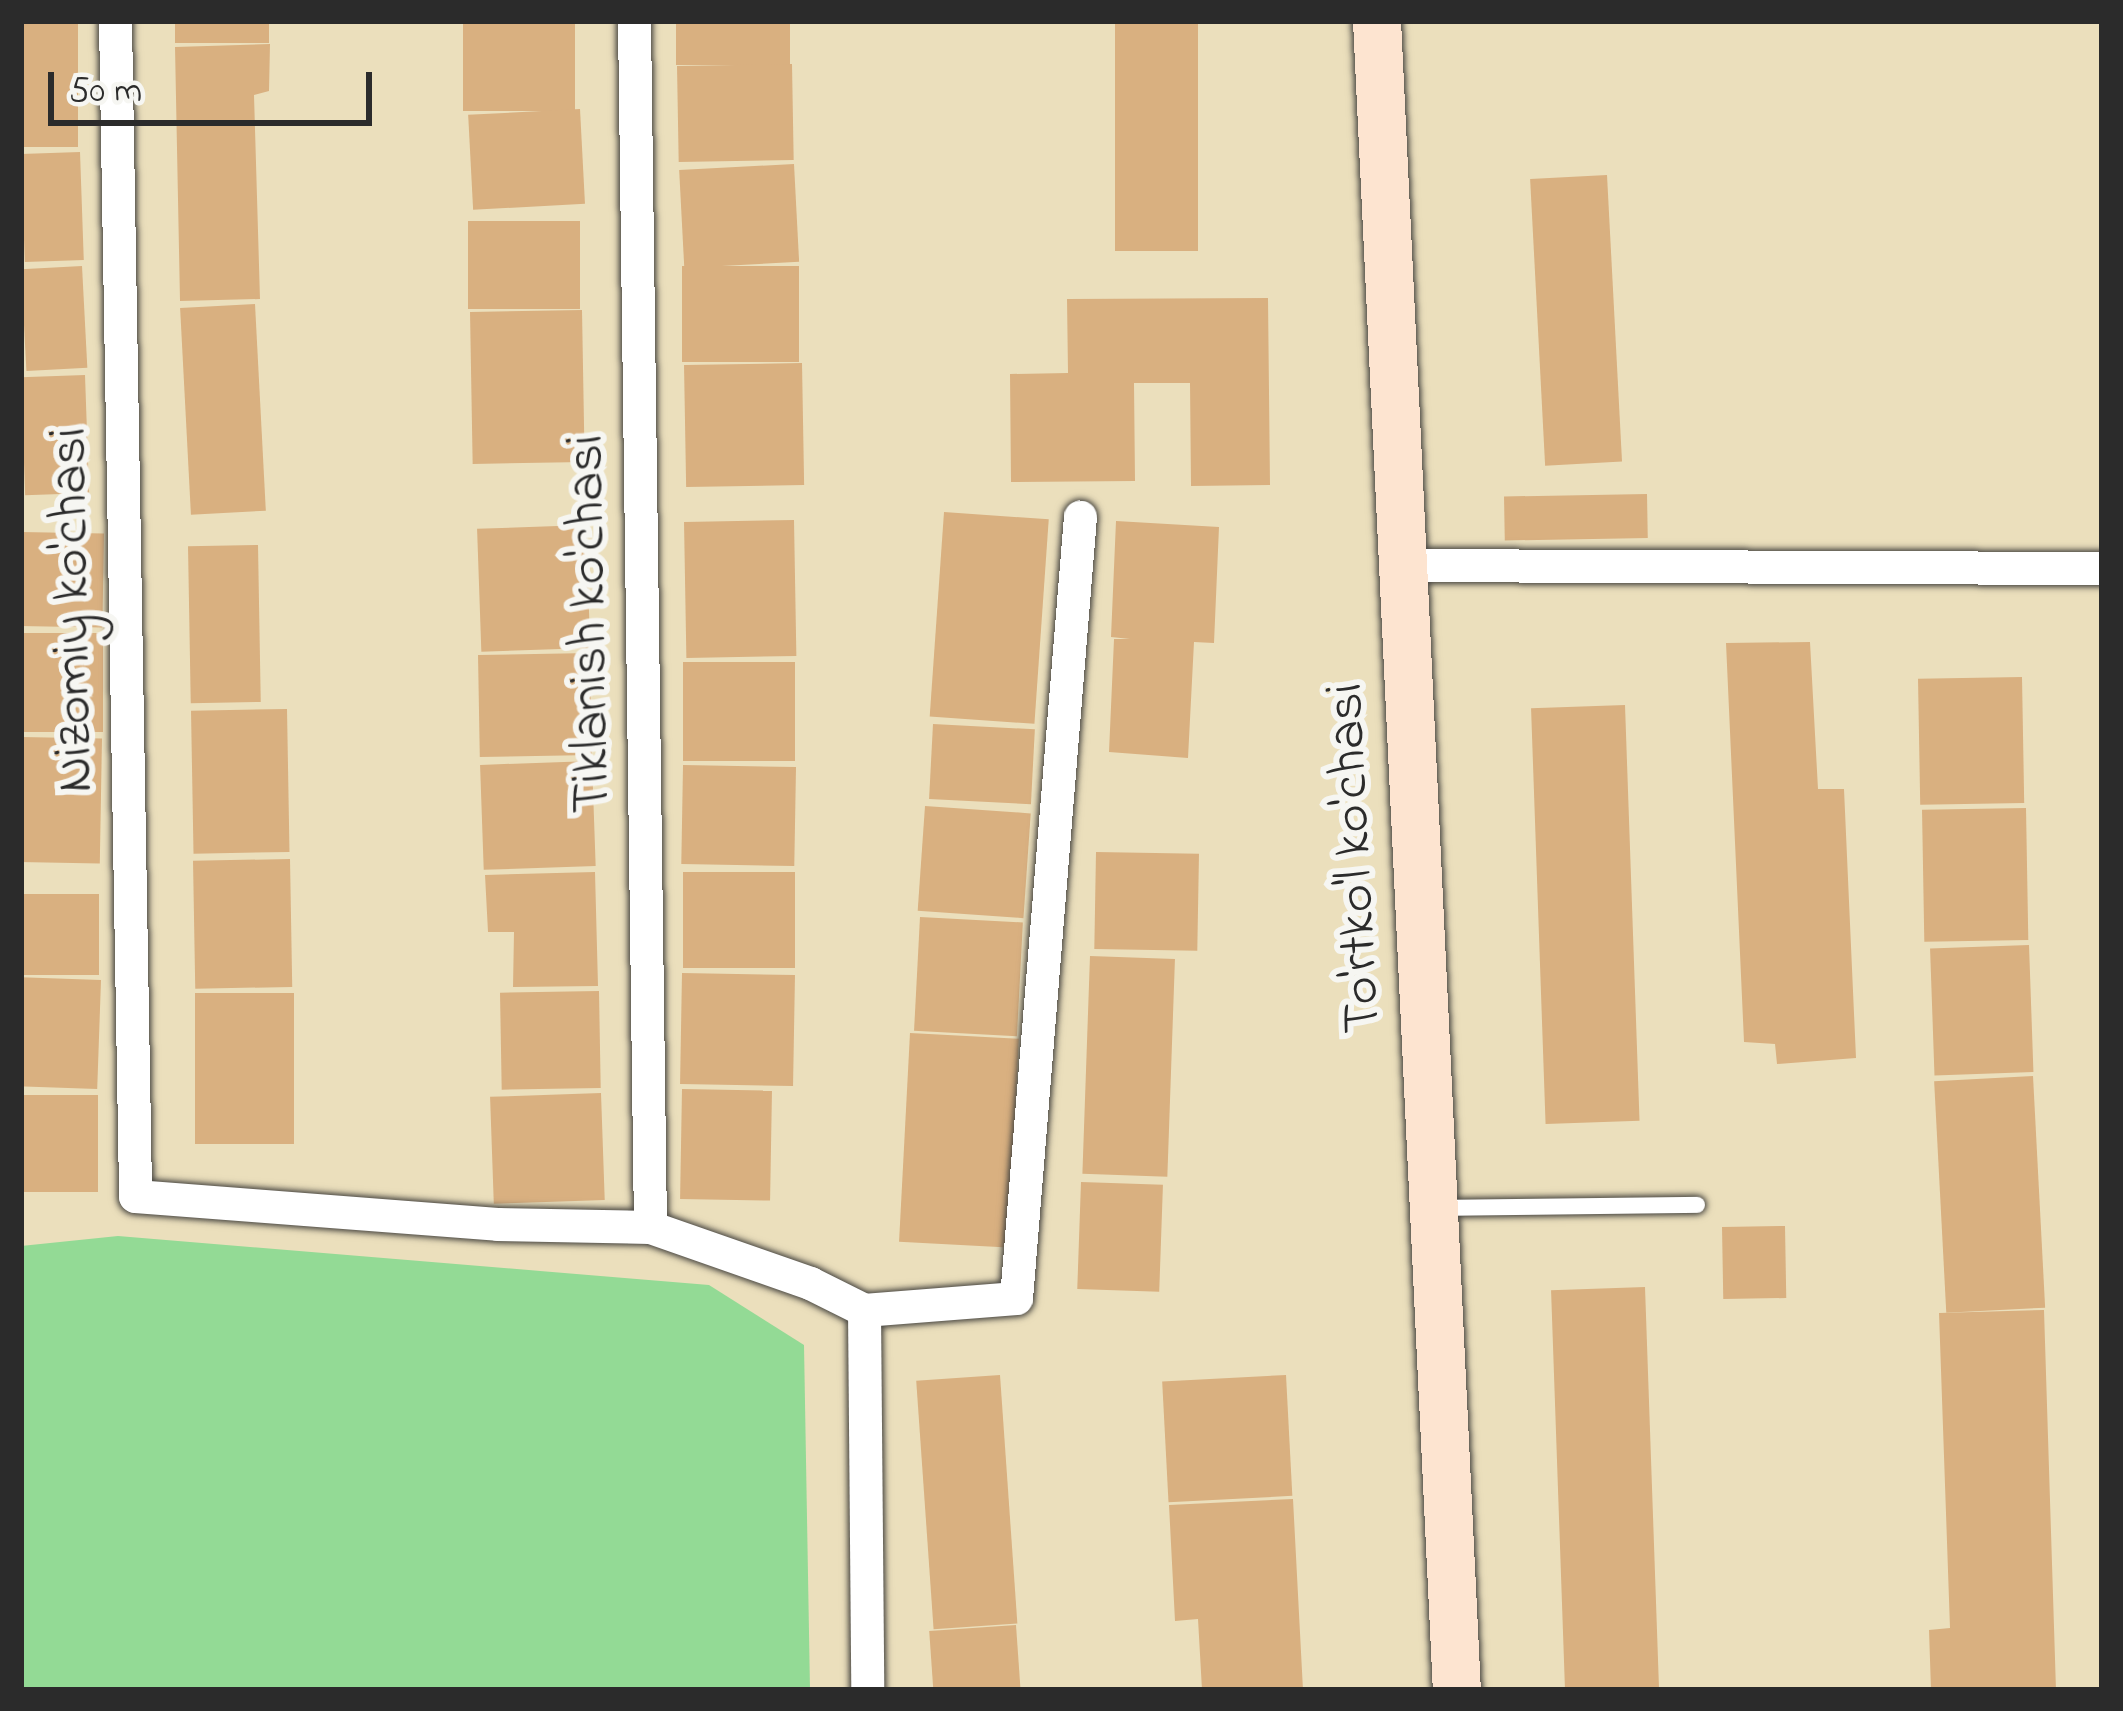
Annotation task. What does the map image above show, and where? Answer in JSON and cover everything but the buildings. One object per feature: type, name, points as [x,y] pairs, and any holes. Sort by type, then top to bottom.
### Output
[{"type":"street","name":"Nizomiy ko'chasi","points":[[115,21],[135,1196],[496,1224],[650,1226]]},
{"type":"street","name":"Tiklanish ko'chasi","points":[[634,21],[650,1226]]},
{"type":"street","name":"To'rtko'l ko'chasi","points":[[1377,21],[1457,1690]]},
{"type":"street","points":[[650,1226],[810,1283],[864,1310],[1016,1298],[1080,517]]},
{"type":"street","points":[[1403,565],[2102,568]]},
{"type":"street","points":[[864,1310],[867,1690]]},
{"type":"lane","points":[[1432,1208],[1697,1204]]},
{"type":"green space","points":[[118,1236],[709,1285],[804,1345],[810,1690],[21,1690],[21,1246]]}]
